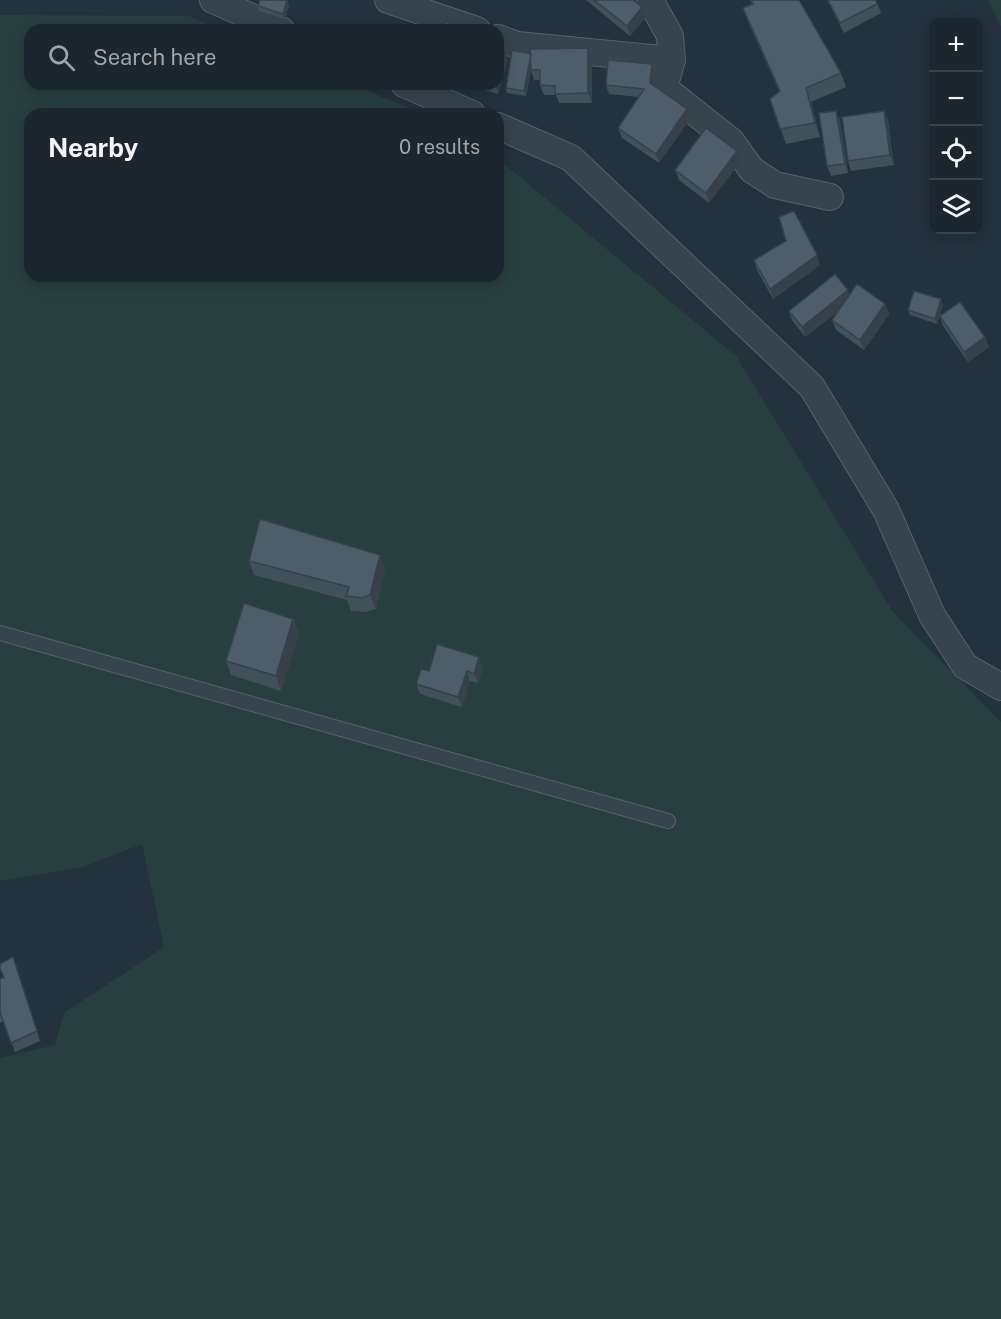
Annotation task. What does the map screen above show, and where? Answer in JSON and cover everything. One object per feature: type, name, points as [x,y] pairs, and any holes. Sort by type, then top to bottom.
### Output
[{"type":"street","points":[[213,0],[267,24]]},
{"type":"street","points":[[388,0],[459,24]]},
{"type":"street","points":[[650,0],[670,36],[672,60],[664,88],[731,141],[752,170],[775,185],[830,197]]},
{"type":"street","points":[[504,40],[517,45],[672,60]]},
{"type":"street","points":[[418,90],[458,108]]},
{"type":"street","points":[[504,129],[571,158],[812,387],[886,510],[932,615],[965,666],[1001,687]]},
{"type":"lane","points":[[0,633],[668,821]]},
{"type":"green space","points":[[988,0],[1001,0],[1001,27]]},
{"type":"green space","points":[[0,15],[189,16],[207,24],[24,24],[24,90],[366,90],[409,108],[24,108],[24,282],[504,282],[504,164],[736,356],[893,612],[1001,722],[1001,1319],[0,1319],[0,1058],[55,1045],[64,1013],[164,947],[142,844],[83,867],[0,881]]},
{"type":"building","points":[[260,0],[287,0],[283,14],[258,6]]},
{"type":"building","points":[[594,0],[633,0],[642,7],[627,26]]},
{"type":"building","points":[[751,0],[799,0],[841,73],[806,88],[815,123],[780,129],[770,99],[780,91],[743,8],[753,4]]},
{"type":"building","points":[[828,0],[876,0],[877,4],[840,23]]},
{"type":"building","points":[[588,48],[588,93],[555,94],[555,86],[540,85],[540,70],[531,70],[530,49]]},
{"type":"building","points":[[512,50],[531,54],[524,91],[506,88]]},
{"type":"building","points":[[608,60],[652,64],[650,83],[687,109],[656,154],[618,128],[644,89],[606,85]]},
{"type":"building","points":[[836,111],[845,164],[827,166],[819,113]]},
{"type":"building","points":[[884,111],[890,155],[848,161],[842,117]]},
{"type":"building","points":[[706,128],[737,151],[706,193],[675,170]]},
{"type":"building","points":[[794,211],[817,255],[770,289],[754,260],[786,241],[779,217]]},
{"type":"building","points":[[835,274],[848,290],[802,327],[789,311]]},
{"type":"building","points":[[857,284],[885,304],[860,340],[832,320]]},
{"type":"building","points":[[914,291],[941,299],[935,319],[908,310]]},
{"type":"building","points":[[960,302],[985,337],[964,352],[940,316]]},
{"type":"building","points":[[260,519],[380,555],[370,595],[362,598],[346,596],[349,587],[249,561]]},
{"type":"building","points":[[244,603],[293,619],[276,676],[226,661]]},
{"type":"building","points":[[437,644],[479,657],[474,674],[467,671],[458,697],[416,684],[421,669],[429,671]]},
{"type":"building","points":[[13,957],[37,1031],[11,1043],[0,1012],[0,978],[4,978],[0,964]]}]
